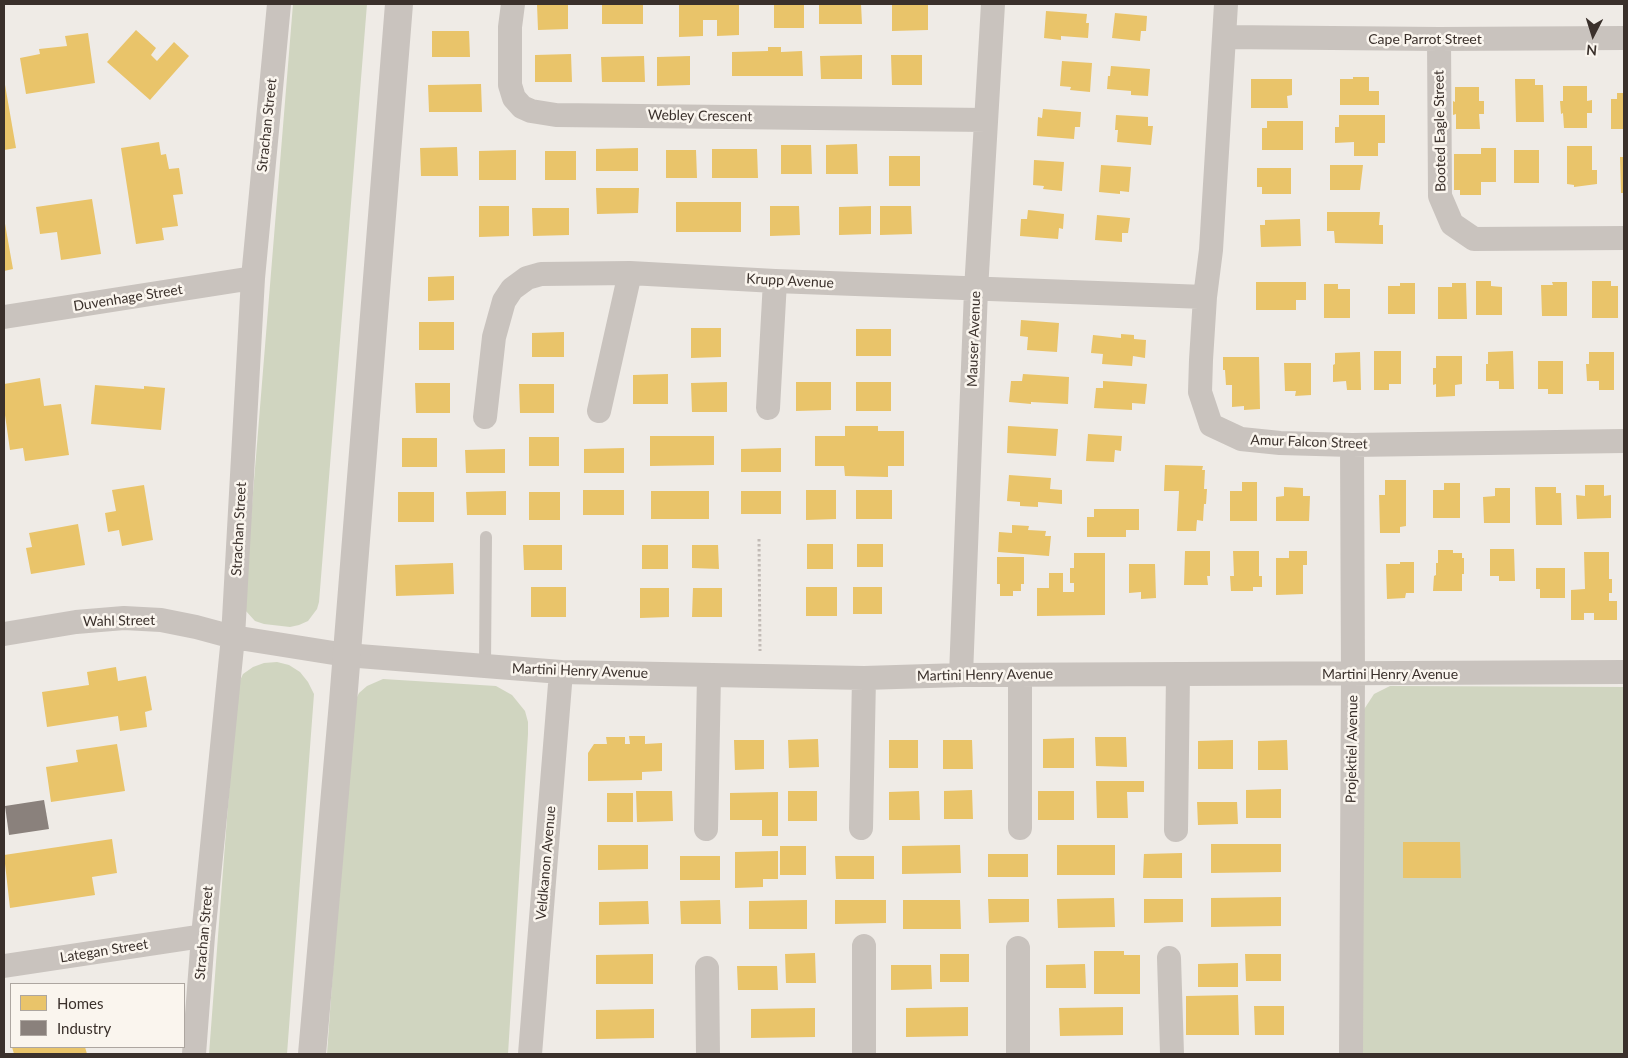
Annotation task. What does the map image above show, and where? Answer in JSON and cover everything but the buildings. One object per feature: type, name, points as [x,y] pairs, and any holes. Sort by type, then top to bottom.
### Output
[{"type":"street","name":"Strachan Street","points":[[194,1054],[203,936],[233,637],[253,278],[279,4]]},
{"type":"street","points":[[312,1054],[399,4]]},
{"type":"street","name":"Webley Crescent","points":[[513,4],[510,27],[510,85],[514,98],[522,108],[531,111],[556,114],[986,120]]},
{"type":"street","name":"Mauser Avenue","points":[[961,675],[976,290],[993,4]]},
{"type":"street","name":"Amur Falcon Street","points":[[1226,4],[1200,392],[1211,425],[1241,439],[1280,443],[1352,445],[1624,441]]},
{"type":"street","name":"Cape Parrot Street","points":[[1225,37],[1624,38]]},
{"type":"street","name":"Booted Eagle Street","points":[[1439,39],[1440,196],[1452,224],[1474,240],[1624,238]]},
{"type":"street","points":[[599,411],[630,273]]},
{"type":"street","name":"Krupp Avenue","points":[[485,418],[494,337],[504,301],[512,289],[527,278],[541,274],[630,273],[976,290],[1205,298]]},
{"type":"street","name":"Duvenhage Street","points":[[4,318],[253,278]]},
{"type":"street","points":[[768,408],[775,281]]},
{"type":"street","name":"Projektiel Avenue","points":[[1351,1054],[1352,445]]},
{"type":"street","name":"Wahl Street","points":[[4,634],[76,622],[124,618],[161,620],[196,626],[233,637],[346,655]]},
{"type":"street","name":"Martini Henry Avenue","points":[[346,655],[561,672],[864,678],[961,675],[1624,672]]},
{"type":"street","name":"Veldkanon Avenue","points":[[530,1054],[561,672]]},
{"type":"street","points":[[1176,830],[1178,674]]},
{"type":"street","points":[[706,829],[709,675]]},
{"type":"street","points":[[1020,675],[1020,828]]},
{"type":"street","points":[[861,828],[864,678]]},
{"type":"street","name":"Lategan Street","points":[[4,966],[203,936]]},
{"type":"street","points":[[864,946],[864,1054]]},
{"type":"street","points":[[1018,948],[1018,1054]]},
{"type":"street","points":[[1169,958],[1172,1054]]},
{"type":"street","points":[[707,968],[708,1054]]},
{"type":"lane","points":[[485,666],[486,536]]},
{"type":"path","points":[[759,539],[760,676]]},
{"type":"green space","points":[[293,4],[367,4],[319,602],[317,609],[308,621],[290,627],[255,621],[245,610],[244,603]]},
{"type":"green space","points":[[277,662],[289,665],[300,672],[314,694],[287,1054],[209,1054],[237,687],[243,674],[253,667],[264,663]]},
{"type":"green space","points":[[383,679],[496,686],[512,695],[525,711],[528,722],[528,734],[508,1054],[327,1054],[351,713],[359,693],[367,686]]},
{"type":"green space","points":[[1390,686],[1624,687],[1624,1054],[1363,1054],[1363,711],[1374,694]]}]
